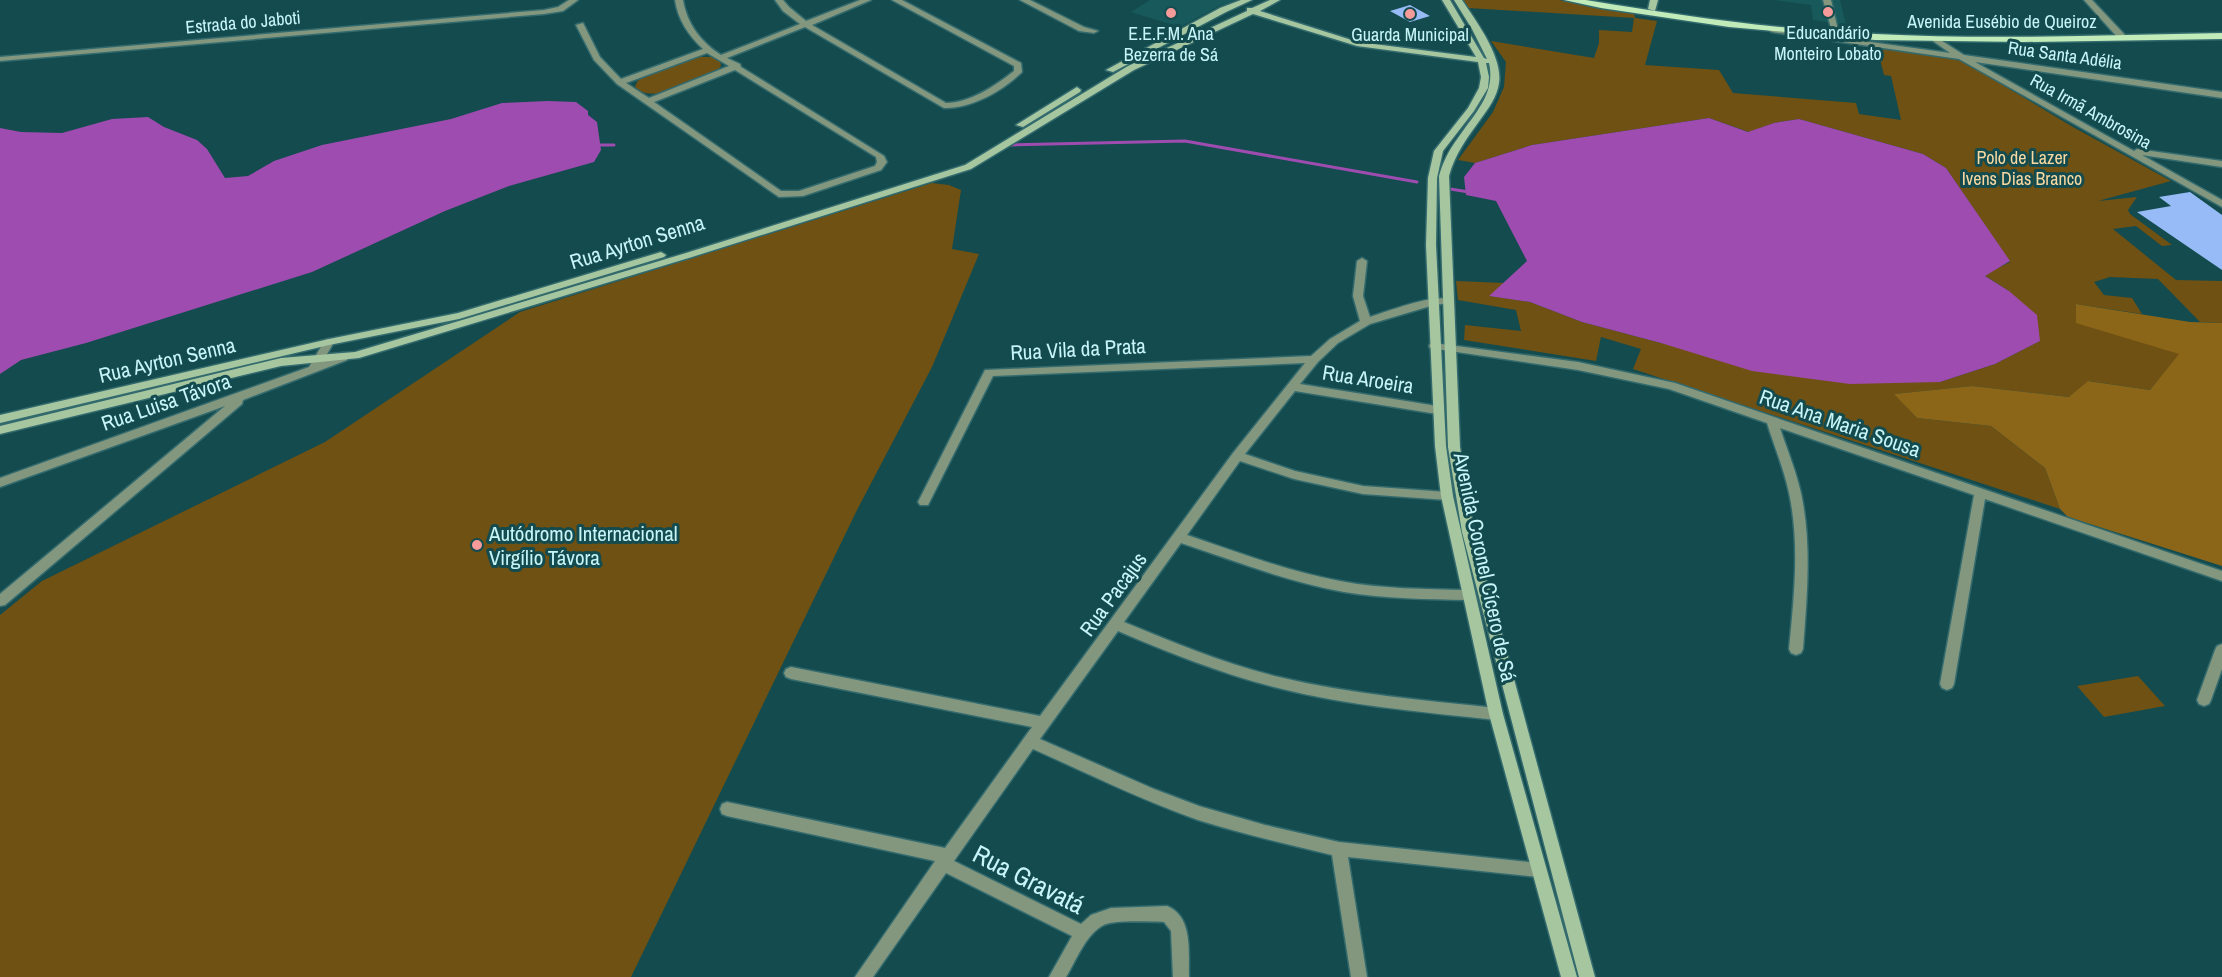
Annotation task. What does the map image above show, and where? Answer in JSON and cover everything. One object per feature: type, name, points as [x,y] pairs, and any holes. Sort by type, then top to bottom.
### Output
[{"type":"main road","name":"Avenida Eusébio de Queiroz","points":[[1569,0],[1676,18],[1761,28],[1903,34],[1921,32],[1940,38]]},
{"type":"main road","name":"Avenida Eusébio de Queiroz","points":[[1601,0],[1653,4],[1738,20],[1940,38],[2222,29]]},
{"type":"main road","name":"Avenida Eusébio de Queiroz","points":[[2119,34],[2222,36]]},
{"type":"street","name":"Estrada do Jaboti","points":[[0,59],[560,9],[574,0]]},
{"type":"street","points":[[580,25],[597,58],[620,82],[779,194],[800,194],[875,171],[881,165],[880,156],[708,50],[688,27],[679,0]]},
{"type":"street","points":[[779,0],[805,24],[944,105],[955,106],[966,103],[1017,72],[1018,65],[896,0]]},
{"type":"street","points":[[722,57],[867,0]]},
{"type":"street","points":[[1024,0],[1082,29],[1094,31]]},
{"type":"street","name":"Rua Ayrton Senna","points":[[0,430],[281,362],[343,357],[464,324],[968,166],[1131,68],[1276,0]]},
{"type":"street","name":"Avenida Coronel Cícero de Sá","points":[[1446,0],[1496,73],[1494,90],[1452,151],[1444,176],[1454,447],[1467,532],[1587,977]]},
{"type":"street","name":"Avenida Coronel Cícero de Sá","points":[[1458,0],[1485,58],[1485,80],[1480,96],[1442,146],[1436,161],[1432,187],[1437,410],[1447,496],[1468,595],[1496,714],[1569,977]]},
{"type":"street","points":[[1827,0],[1835,28]]},
{"type":"street","points":[[2088,0],[2119,34]]},
{"type":"street","points":[[1241,2],[1256,10],[1357,44],[1485,58]]},
{"type":"street","name":"Rua Ayrton Senna","points":[[0,419],[329,342],[459,316],[956,163],[1137,55],[1241,2]]},
{"type":"street","name":"Rua Santa Adélia","points":[[1761,28],[2222,95]]},
{"type":"street","points":[[1876,44],[1940,38]]},
{"type":"street","name":"Rua Irmã Ambrosina","points":[[1940,38],[1959,56],[2222,204]]},
{"type":"street","points":[[620,82],[708,50]]},
{"type":"street","points":[[647,102],[737,66]]},
{"type":"street","points":[[2129,151],[2222,164]]},
{"type":"street","points":[[956,163],[968,166],[975,152]]},
{"type":"street","points":[[1362,261],[1358,296],[1366,322]]},
{"type":"street","name":"Rua Pacajus","points":[[862,977],[1042,723],[1237,456],[1314,358],[1334,341],[1366,322],[1433,302],[1448,301]]},
{"type":"street","points":[[312,370],[329,342]]},
{"type":"street","name":"Rua Ana Maria Sousa","points":[[1434,346],[1578,366],[1637,377],[1771,419],[2222,576]]},
{"type":"street","name":"Rua Luisa Távora","points":[[0,483],[82,451],[243,397],[343,357]]},
{"type":"street","name":"Rua Vila da Prata","points":[[924,502],[989,373],[1314,358]]},
{"type":"street","name":"Rua Aroeira","points":[[1292,387],[1437,410]]},
{"type":"street","points":[[0,602],[243,397]]},
{"type":"street","points":[[1771,419],[1787,465],[1799,523],[1802,585],[1796,649]]},
{"type":"street","points":[[1237,456],[1294,475],[1363,490],[1447,496]]},
{"type":"street","points":[[1947,684],[1980,493]]},
{"type":"street","points":[[1179,537],[1293,574],[1339,586],[1380,592],[1468,595]]},
{"type":"street","points":[[1115,624],[1178,650],[1277,682],[1360,699],[1496,714]]},
{"type":"street","points":[[2204,700],[2222,650]]},
{"type":"street","points":[[791,673],[1042,723]]},
{"type":"street","points":[[1030,741],[1104,775],[1199,813],[1340,849],[1538,870]]},
{"type":"street","name":"Rua Gravatá","points":[[727,809],[945,860],[1083,933],[1057,977]]},
{"type":"street","points":[[1340,849],[1359,977]]},
{"type":"street","points":[[1083,933],[1097,920],[1111,916],[1167,914],[1177,925],[1179,931],[1181,977]]},
{"type":"shaded area","name":"E.E.F.M. Ana Bezerra de Sá","points":[[1150,0],[1236,0],[1219,6],[1180,27],[1131,12]]},
{"type":"shaded area","name":"Educandário Monteiro Lobato","points":[[1775,0],[1840,0],[1846,25],[1813,20],[1811,5]]},
{"type":"shaded area","points":[[576,102],[597,122],[601,150],[594,162],[509,186],[445,211],[312,272],[86,343],[21,360],[0,374],[0,128],[21,132],[62,133],[112,119],[148,117],[164,127],[197,140],[207,149],[225,178],[248,176],[274,161],[322,145],[451,119],[502,103]]},
{"type":"shaded area","points":[[1709,118],[1748,132],[1774,123],[1799,119],[1923,154],[1946,168],[2010,261],[1985,276],[2009,291],[2037,315],[2040,341],[1995,364],[1940,382],[1850,384],[1752,371],[1582,322],[1530,302],[1489,296],[1527,261],[1496,201],[1466,195],[1464,177],[1475,163],[1532,145]]},
{"type":"shaded area","points":[[2076,304],[2190,322],[2222,323],[2222,566],[2068,517],[2060,509],[2045,468],[1991,426],[1917,418],[1894,394],[1972,386],[2069,397],[2088,381],[2150,390],[2179,354],[2076,323]]},
{"type":"green space","name":"Polo de Lazer Ivens Dias Branco","points":[[1463,0],[1559,0],[1634,13],[1635,18],[1657,21],[1645,65],[1719,70],[1733,93],[1856,103],[1859,114],[1901,120],[1891,76],[1884,75],[1877,48],[1961,60],[2073,127],[2171,181],[2098,201],[2137,197],[2128,210],[2130,214],[2172,245],[2162,246],[2136,226],[2113,229],[2176,280],[2222,281],[2222,323],[2200,322],[2158,279],[2110,277],[2094,282],[2104,295],[2132,298],[2142,314],[2076,304],[2180,354],[2150,390],[2089,381],[2070,397],[1972,386],[1895,394],[1917,418],[1991,426],[2045,468],[2060,509],[1633,369],[1641,349],[1601,337],[1596,361],[1464,340],[1465,325],[1521,331],[1516,310],[1458,300],[1456,281],[1504,283],[1490,296],[1530,302],[1582,322],[1661,343],[1940,382],[1995,364],[2040,341],[2009,291],[1984,275],[2010,262],[1946,168],[1923,154],[1799,119],[1774,123],[1749,132],[1709,118],[1532,145],[1475,163],[1458,160],[1493,112],[1504,87],[1506,62],[1491,41],[1594,58],[1599,43],[1599,30],[1632,32],[1634,18],[1468,8]]},
{"type":"green space","points":[[694,57],[712,57],[720,61],[721,66],[717,71],[699,80],[663,92],[652,94],[642,92],[635,87],[642,77]]},
{"type":"green space","name":"Autódromo Internacional Virgílio Távora","points":[[932,183],[949,185],[961,190],[952,249],[979,254],[932,367],[857,510],[631,977],[0,977],[0,615],[42,581],[325,442],[520,312]]},
{"type":"green space","points":[[2138,676],[2165,706],[2104,717],[2077,686]]},
{"type":"building","name":"Guarda Municipal","points":[[1410,5],[1430,16],[1410,22],[1390,11]]},
{"type":"building","points":[[2190,192],[2222,215],[2222,270],[2137,212],[2171,206],[2159,197]]},
{"type":"waterway","points":[[1009,145],[1185,141],[1417,182]]},
{"type":"waterway","points":[[595,145],[614,145]]},
{"type":"waterway","points":[[1450,189],[1469,192]]},
{"type":"place","name":"Educandário Monteiro Lobato","points":[[1828,12]]},
{"type":"place","name":"E.E.F.M. Ana Bezerra de Sá","points":[[1171,13]]},
{"type":"place","name":"Guarda Municipal","points":[[1410,14]]},
{"type":"place","name":"Autódromo Internacional Virgílio Távora","points":[[477,545]]}]
